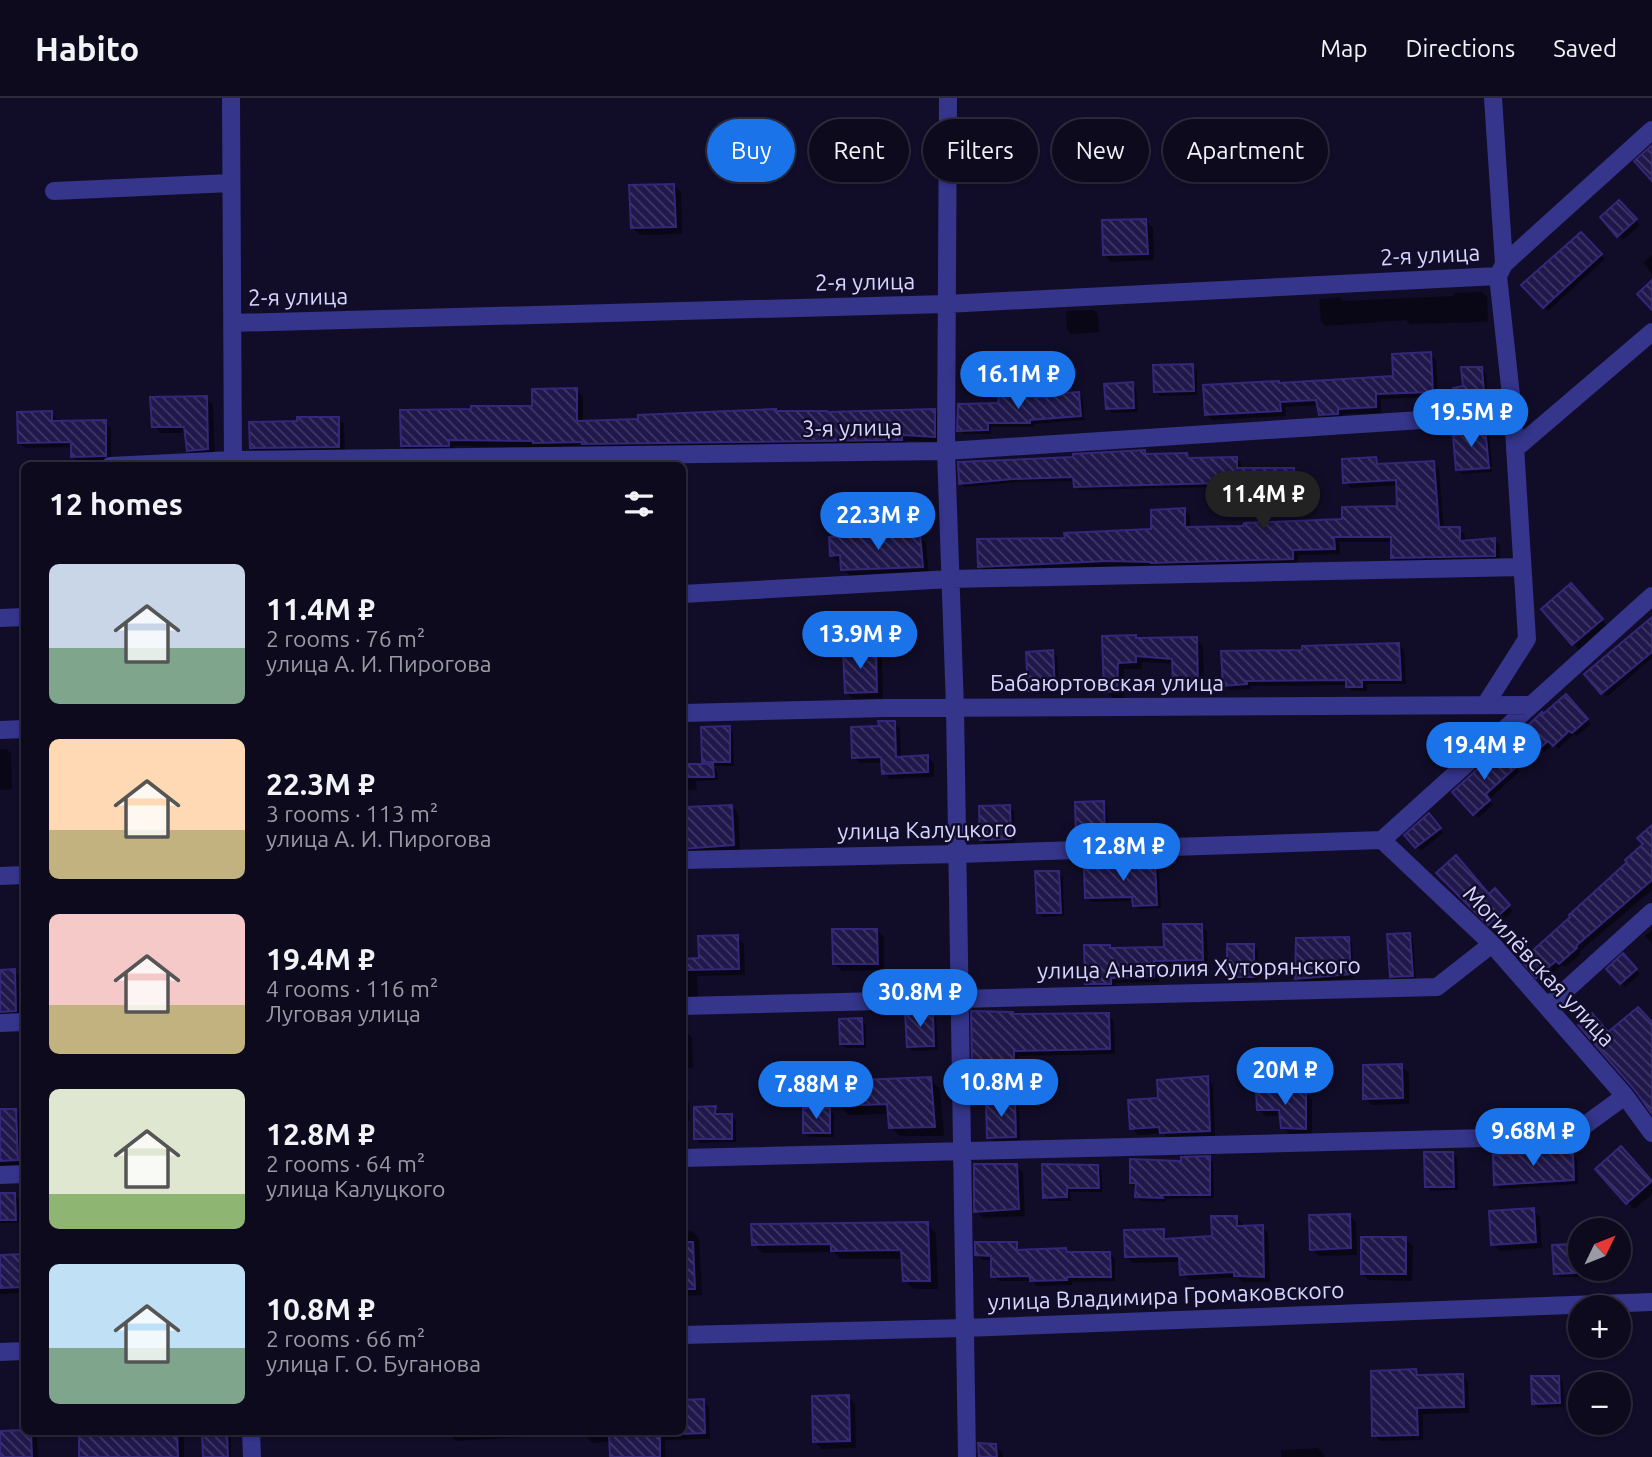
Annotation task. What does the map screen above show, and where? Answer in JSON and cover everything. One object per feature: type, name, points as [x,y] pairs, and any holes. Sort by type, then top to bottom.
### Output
[{"type":"street","points":[[231,98],[233,462]]},
{"type":"street","points":[[947,98],[946,451],[955,708],[967,1457]]},
{"type":"street","points":[[1485,705],[1527,639],[1501,270],[1493,98]]},
{"type":"street","points":[[1501,270],[1652,130]]},
{"type":"street","points":[[54,191],[231,183]]},
{"type":"street","name":"2-я улица","points":[[232,323],[946,304],[1501,270]]},
{"type":"street","points":[[1515,449],[1652,332]]},
{"type":"street","name":"3-я улица","points":[[292,462],[946,451],[1513,414]]},
{"type":"street","points":[[686,594],[951,579],[1522,567]]},
{"type":"street","points":[[1382,840],[1652,596]]},
{"type":"street","points":[[0,618],[21,617]]},
{"type":"street","name":"Бабаюртовская улица","points":[[686,713],[955,708],[1531,705]]},
{"type":"street","points":[[0,730],[21,729]]},
{"type":"street","name":"улица Калуцкого","points":[[686,860],[1382,840]]},
{"type":"street","name":"Могилёвская улица","points":[[1382,840],[1492,944],[1625,1096],[1652,1133]]},
{"type":"street","points":[[0,876],[21,875]]},
{"type":"street","points":[[1547,1007],[1652,912]]},
{"type":"street","name":"улица Анатолия Хуторянского","points":[[686,1006],[1437,987],[1492,944]]},
{"type":"street","points":[[0,1023],[21,1022]]},
{"type":"street","points":[[686,1158],[1570,1136],[1625,1096]]},
{"type":"street","points":[[0,1175],[21,1174]]},
{"type":"street","name":"улица Владимира Громаковского","points":[[686,1335],[965,1328],[1652,1302]]},
{"type":"street","points":[[0,1352],[21,1351]]},
{"type":"street","points":[[251,1435],[252,1457]]},
{"type":"building","points":[[1652,145],[1652,181],[1634,161]]},
{"type":"building","points":[[674,184],[676,227],[631,228],[629,185]]},
{"type":"building","points":[[1619,200],[1637,219],[1617,237],[1600,217]]},
{"type":"building","points":[[1146,219],[1148,254],[1103,255],[1102,220]]},
{"type":"building","points":[[1581,232],[1602,254],[1543,308],[1521,285]]},
{"type":"building","points":[[1652,280],[1652,310],[1637,294]]},
{"type":"building","points":[[1431,352],[1433,392],[1376,394],[1376,407],[1338,409],[1338,414],[1319,415],[1316,400],[1280,402],[1281,411],[1205,415],[1203,385],[1393,376],[1392,354]]},
{"type":"building","points":[[1193,364],[1194,391],[1154,392],[1153,365]]},
{"type":"building","points":[[1461,367],[1482,367],[1485,404],[1455,406],[1453,388],[1463,386]]},
{"type":"building","points":[[1133,382],[1134,408],[1106,409],[1104,384]]},
{"type":"building","points":[[577,388],[577,421],[638,419],[638,415],[776,409],[827,412],[935,409],[935,437],[902,435],[902,440],[582,444],[449,440],[449,446],[401,446],[400,410],[532,406],[532,389]]},
{"type":"building","points":[[1079,392],[1081,416],[1030,420],[1030,423],[988,423],[988,430],[957,431],[958,404],[998,403],[999,396],[1048,397],[1048,394]]},
{"type":"building","points":[[207,396],[208,449],[187,451],[184,427],[152,427],[150,397]]},
{"type":"building","points":[[52,411],[52,421],[106,420],[106,456],[71,457],[71,442],[18,443],[17,412]]},
{"type":"building","points":[[297,417],[339,417],[339,447],[250,448],[249,422],[297,421]]},
{"type":"building","points":[[1485,427],[1489,468],[1456,470],[1453,436],[1459,435],[1458,429]]},
{"type":"building","points":[[1145,450],[1145,454],[1187,453],[1188,458],[1237,457],[1237,468],[1294,468],[1294,486],[1259,488],[1259,482],[1074,487],[1073,477],[959,484],[958,462],[1073,457],[1073,454]]},
{"type":"building","points":[[1376,457],[1377,464],[1434,461],[1439,527],[1460,527],[1460,541],[1495,538],[1495,556],[1391,558],[1391,537],[1334,537],[1335,549],[1293,550],[1293,559],[1151,563],[1108,561],[978,567],[977,539],[1065,538],[1064,533],[1151,529],[1151,510],[1185,508],[1185,527],[1342,519],[1342,507],[1397,506],[1396,480],[1343,483],[1342,459]]},
{"type":"building","points":[[920,534],[923,567],[841,570],[840,555],[830,556],[829,537]]},
{"type":"building","points":[[1571,583],[1603,619],[1572,645],[1541,609]]},
{"type":"building","points":[[1652,617],[1652,652],[1601,694],[1584,674]]},
{"type":"building","points":[[1136,635],[1136,638],[1197,637],[1198,685],[1173,684],[1172,659],[1136,656],[1136,662],[1118,663],[1117,691],[1104,692],[1102,636]]},
{"type":"building","points":[[1399,643],[1401,680],[1362,680],[1362,687],[1346,687],[1346,680],[1247,681],[1247,684],[1223,686],[1221,651],[1302,650],[1302,646]]},
{"type":"building","points":[[876,650],[877,692],[845,693],[843,651]]},
{"type":"building","points":[[1053,650],[1055,690],[1028,691],[1026,652]]},
{"type":"building","points":[[1566,694],[1588,719],[1572,733],[1569,731],[1553,746],[1548,741],[1539,749],[1521,732]]},
{"type":"building","points":[[878,721],[895,721],[896,757],[928,755],[928,772],[882,774],[881,757],[852,758],[851,727],[879,726]]},
{"type":"building","points":[[730,726],[730,762],[702,762],[701,727]]},
{"type":"building","points":[[1500,749],[1516,767],[1486,794],[1490,800],[1473,815],[1452,792]]},
{"type":"building","points":[[686,764],[713,764],[714,777],[686,777]]},
{"type":"building","points":[[1104,801],[1105,835],[1076,836],[1075,802]]},
{"type":"building","points":[[732,805],[734,845],[686,849],[686,807]]},
{"type":"building","points":[[1010,805],[1011,839],[980,840],[979,806]]},
{"type":"building","points":[[1429,813],[1441,828],[1415,848],[1404,835]]},
{"type":"building","points":[[1652,825],[1652,880],[1559,964],[1556,961],[1536,978],[1515,953],[1525,945],[1531,952],[1570,917],[1569,915],[1627,862],[1625,860],[1643,844],[1637,838]]},
{"type":"building","points":[[1456,855],[1489,894],[1495,888],[1510,905],[1488,925],[1436,873]]},
{"type":"building","points":[[1155,864],[1157,905],[1133,906],[1132,897],[1085,898],[1084,867]]},
{"type":"building","points":[[1035,871],[1059,871],[1061,913],[1037,913]]},
{"type":"building","points":[[1163,924],[1202,924],[1203,960],[1154,961],[1154,977],[1111,978],[1111,984],[1085,984],[1084,945],[1110,945],[1110,948],[1164,947]]},
{"type":"building","points":[[832,929],[877,929],[878,964],[833,964]]},
{"type":"building","points":[[1410,933],[1413,976],[1390,977],[1387,934]]},
{"type":"building","points":[[738,935],[739,969],[686,970],[686,959],[699,958],[698,936]]},
{"type":"building","points":[[1349,937],[1351,974],[1295,979],[1296,938]]},
{"type":"building","points":[[1227,944],[1254,944],[1254,977],[1227,977]]},
{"type":"building","points":[[1623,953],[1637,969],[1620,984],[1606,969]]},
{"type":"building","points":[[15,969],[16,1011],[0,1012],[0,970]]},
{"type":"building","points":[[1638,1007],[1652,1022],[1652,1114],[1634,1089],[1578,1025],[1592,1013],[1608,1032]]},
{"type":"building","points":[[933,1011],[934,1046],[907,1047],[905,1012]]},
{"type":"building","points":[[971,1011],[1013,1014],[1109,1013],[1110,1049],[1014,1051],[1014,1065],[972,1063]]},
{"type":"building","points":[[862,1018],[863,1044],[840,1044],[839,1019]]},
{"type":"building","points":[[1402,1064],[1403,1098],[1363,1099],[1363,1065]]},
{"type":"building","points":[[1208,1076],[1210,1131],[1160,1133],[1159,1127],[1130,1129],[1128,1100],[1158,1098],[1157,1080]]},
{"type":"building","points":[[931,1077],[935,1127],[889,1128],[887,1104],[838,1106],[836,1081]]},
{"type":"building","points":[[1256,1090],[1306,1091],[1306,1129],[1281,1128],[1279,1110],[1257,1110]]},
{"type":"building","points":[[1015,1100],[1016,1137],[987,1138],[986,1101]]},
{"type":"building","points":[[716,1106],[715,1114],[732,1114],[732,1139],[694,1139],[694,1107]]},
{"type":"building","points":[[803,1108],[830,1108],[830,1133],[803,1133]]},
{"type":"building","points":[[0,1109],[16,1109],[18,1160],[0,1161]]},
{"type":"building","points":[[1621,1146],[1652,1181],[1626,1204],[1595,1169]]},
{"type":"building","points":[[1424,1152],[1453,1152],[1454,1187],[1425,1187]]},
{"type":"building","points":[[1573,1153],[1574,1180],[1494,1185],[1493,1155]]},
{"type":"building","points":[[1210,1156],[1210,1195],[1135,1197],[1136,1183],[1130,1183],[1130,1159],[1181,1161],[1181,1157]]},
{"type":"building","points":[[974,1164],[1017,1164],[1019,1209],[974,1212]]},
{"type":"building","points":[[1042,1164],[1098,1165],[1099,1188],[1067,1188],[1067,1197],[1043,1198]]},
{"type":"building","points":[[0,1193],[15,1193],[16,1220],[0,1220]]},
{"type":"building","points":[[1534,1208],[1536,1242],[1491,1245],[1489,1211]]},
{"type":"building","points":[[1350,1214],[1351,1248],[1310,1250],[1309,1215]]},
{"type":"building","points":[[1211,1216],[1237,1216],[1237,1226],[1263,1225],[1264,1277],[1234,1276],[1234,1272],[1180,1275],[1179,1256],[1125,1257],[1124,1230],[1164,1229],[1164,1239],[1212,1236]]},
{"type":"building","points":[[928,1222],[930,1281],[903,1281],[901,1250],[831,1251],[831,1244],[752,1245],[751,1224]]},
{"type":"building","points":[[1361,1237],[1406,1237],[1406,1274],[1361,1274]]},
{"type":"building","points":[[686,1242],[693,1242],[695,1289],[686,1289]]},
{"type":"building","points":[[975,1242],[1017,1242],[1017,1250],[1066,1248],[1067,1252],[1110,1252],[1111,1277],[1067,1277],[1067,1280],[1030,1281],[1030,1276],[991,1277],[991,1256],[975,1255]]},
{"type":"building","points":[[1568,1244],[1568,1273],[1554,1274],[1552,1245]]},
{"type":"building","points":[[21,1254],[21,1287],[0,1288],[0,1255]]},
{"type":"building","points":[[1416,1369],[1417,1375],[1463,1374],[1464,1407],[1417,1408],[1418,1435],[1372,1436],[1371,1371]]},
{"type":"building","points":[[1531,1376],[1559,1376],[1560,1403],[1532,1404]]},
{"type":"building","points":[[849,1395],[850,1441],[813,1442],[812,1396]]},
{"type":"building","points":[[704,1399],[705,1433],[686,1434],[686,1400]]},
{"type":"building","points":[[21,1430],[21,1435],[31,1435],[32,1457],[0,1457],[0,1431]]},
{"type":"building","points":[[79,1435],[177,1435],[178,1457],[79,1457]]},
{"type":"building","points":[[202,1435],[227,1435],[228,1457],[203,1457]]},
{"type":"building","points":[[609,1435],[660,1435],[660,1457],[610,1457]]},
{"type":"building","points":[[978,1443],[996,1444],[997,1457],[979,1457]]}]
